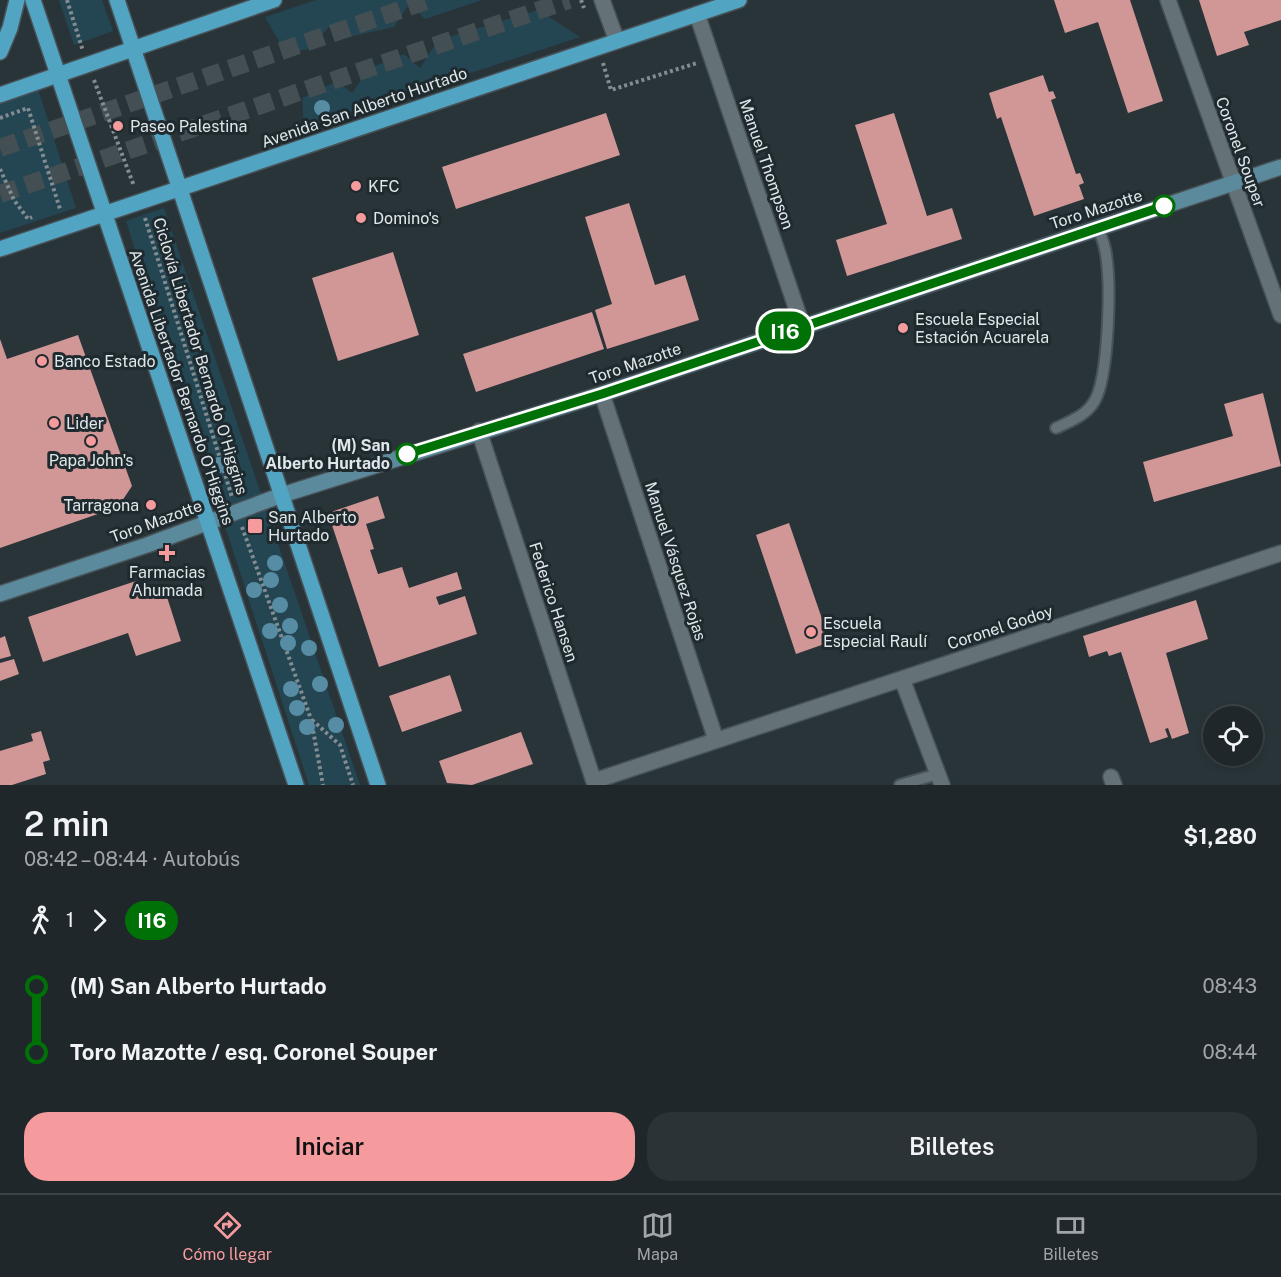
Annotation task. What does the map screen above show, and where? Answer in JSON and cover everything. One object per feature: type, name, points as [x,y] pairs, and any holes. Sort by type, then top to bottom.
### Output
[{"type":"main road","points":[[0,52],[10,28],[17,0]]},
{"type":"main road","name":"Avenida Libertador Bernardo O'Higgins","points":[[33,0],[296,785]]},
{"type":"main road","points":[[117,0],[378,785]]},
{"type":"main road","points":[[0,95],[274,0]]},
{"type":"main road","name":"Avenida San Alberto Hurtado","points":[[0,249],[739,0]]},
{"type":"street","points":[[602,0],[617,42]]},
{"type":"street","name":"Coronel Souper","points":[[1168,0],[1281,315]]},
{"type":"street","name":"Manuel Thompson","points":[[697,14],[802,325]]},
{"type":"street","name":"Toro Mazotte","points":[[0,594],[147,545],[282,495],[602,394],[802,325],[1281,167]]},
{"type":"street","name":"Manuel Vásquez Rojas","points":[[602,394],[716,740]]},
{"type":"street","name":"Federico Hansen","points":[[479,431],[595,783]]},
{"type":"street","name":"Coronel Godoy","points":[[595,783],[716,740],[1281,554]]},
{"type":"street","points":[[902,679],[940,779]]},
{"type":"lane","points":[[1056,428],[1084,415],[1095,401],[1099,386],[1107,334],[1108,296],[1106,254],[1098,228]]},
{"type":"lane","points":[[900,785],[940,779]]},
{"type":"path","name":"Ciclovía Libertador Bernardo O'Higgins","points":[[67,0],[140,202],[237,511],[311,719],[323,785]]},
{"type":"path","points":[[598,47],[611,90],[712,58]]},
{"type":"path","points":[[0,118],[28,108],[61,209],[50,212]]},
{"type":"path","points":[[0,169],[14,200],[28,219],[39,215]]},
{"type":"path","name":"Ciclovía Libertador Bernardo O'Higgins","points":[[311,719],[340,745],[353,785]]},
{"type":"shaded area","points":[[59,0],[102,0],[113,31],[74,45]]},
{"type":"shaded area","points":[[316,0],[482,0],[425,19],[409,4],[394,27],[349,37],[331,25],[314,43],[317,47],[286,54],[265,17]]},
{"type":"shaded area","points":[[538,10],[580,37],[304,128],[302,98],[337,81],[352,93],[370,68],[404,54],[420,68],[434,46],[445,38]]},
{"type":"shaded area","points":[[38,89],[76,208],[0,233],[0,102]]},
{"type":"shaded area","points":[[164,208],[360,785],[309,785],[126,221]]},
{"type":"building","points":[[1054,0],[1130,0],[1163,101],[1128,113],[1098,22],[1065,33]]},
{"type":"building","points":[[1199,0],[1281,0],[1281,20],[1244,32],[1249,45],[1217,56]]},
{"type":"building","points":[[1043,75],[1049,92],[1053,91],[1056,98],[1051,100],[1076,174],[1080,173],[1084,183],[1079,185],[1084,199],[1034,216],[1001,117],[997,119],[989,93]]},
{"type":"building","points":[[606,113],[620,155],[456,209],[442,167]]},
{"type":"building","points":[[894,113],[927,216],[952,208],[962,239],[847,276],[836,240],[887,224],[855,125]]},
{"type":"building","points":[[629,203],[655,285],[685,275],[699,320],[607,349],[595,310],[612,304],[585,217]]},
{"type":"building","points":[[393,252],[419,335],[338,361],[312,278]]},
{"type":"building","points":[[592,312],[604,349],[476,392],[463,354]]},
{"type":"building","name":"Lider","points":[[78,335],[132,486],[118,507],[0,548],[0,339],[7,359]]},
{"type":"building","points":[[1263,393],[1281,466],[1154,502],[1143,462],[1233,436],[1224,404]]},
{"type":"building","points":[[378,496],[385,518],[366,524],[374,549],[370,550],[378,574],[402,567],[409,588],[457,572],[462,589],[436,597],[439,605],[465,596],[477,634],[379,667],[328,513]]},
{"type":"building","points":[[789,523],[830,642],[796,654],[756,535]]},
{"type":"building","points":[[136,581],[141,596],[160,590],[162,599],[167,597],[181,641],[136,656],[128,633],[43,662],[28,617]]},
{"type":"building","points":[[1196,600],[1208,639],[1166,653],[1189,733],[1172,739],[1168,728],[1165,729],[1168,737],[1150,743],[1121,652],[1109,656],[1107,651],[1089,657],[1083,636]]},
{"type":"building","points":[[5,636],[11,656],[0,659],[0,638]]},
{"type":"building","points":[[14,659],[19,674],[0,681],[0,663]]},
{"type":"building","points":[[450,675],[462,711],[402,732],[389,696]]},
{"type":"building","points":[[41,731],[50,760],[43,762],[46,774],[12,785],[0,785],[0,751],[33,741],[31,734]]},
{"type":"building","points":[[521,732],[533,764],[472,785],[447,783],[439,761]]},
{"type":"tunnel","points":[[0,148],[429,0]]},
{"type":"tunnel","points":[[0,194],[569,0]]},
{"type":"bus line","name":"I16","points":[[407,454],[602,394],[775,334],[1164,206]]},
{"type":"place","name":"Paseo Palestina","points":[[118,126]]},
{"type":"place","name":"KFC","points":[[356,186]]},
{"type":"place","name":"Domino's","points":[[361,218]]},
{"type":"place","name":"Escuela Especial Estación Acuarela","points":[[903,328]]},
{"type":"place","name":"Banco Estado","points":[[42,361]]},
{"type":"place","name":"Lider","points":[[54,423]]},
{"type":"place","name":"Papa John's","points":[[91,441]]},
{"type":"place","name":"(M) San Alberto Hurtado","points":[[407,454]]},
{"type":"place","name":"Tarragona","points":[[151,505]]},
{"type":"place","name":"San Alberto Hurtado","points":[[255,526]]},
{"type":"place","name":"Farmacias Ahumada","points":[[167,553]]},
{"type":"place","name":"Escuela Especial Raulí","points":[[811,632]]}]
